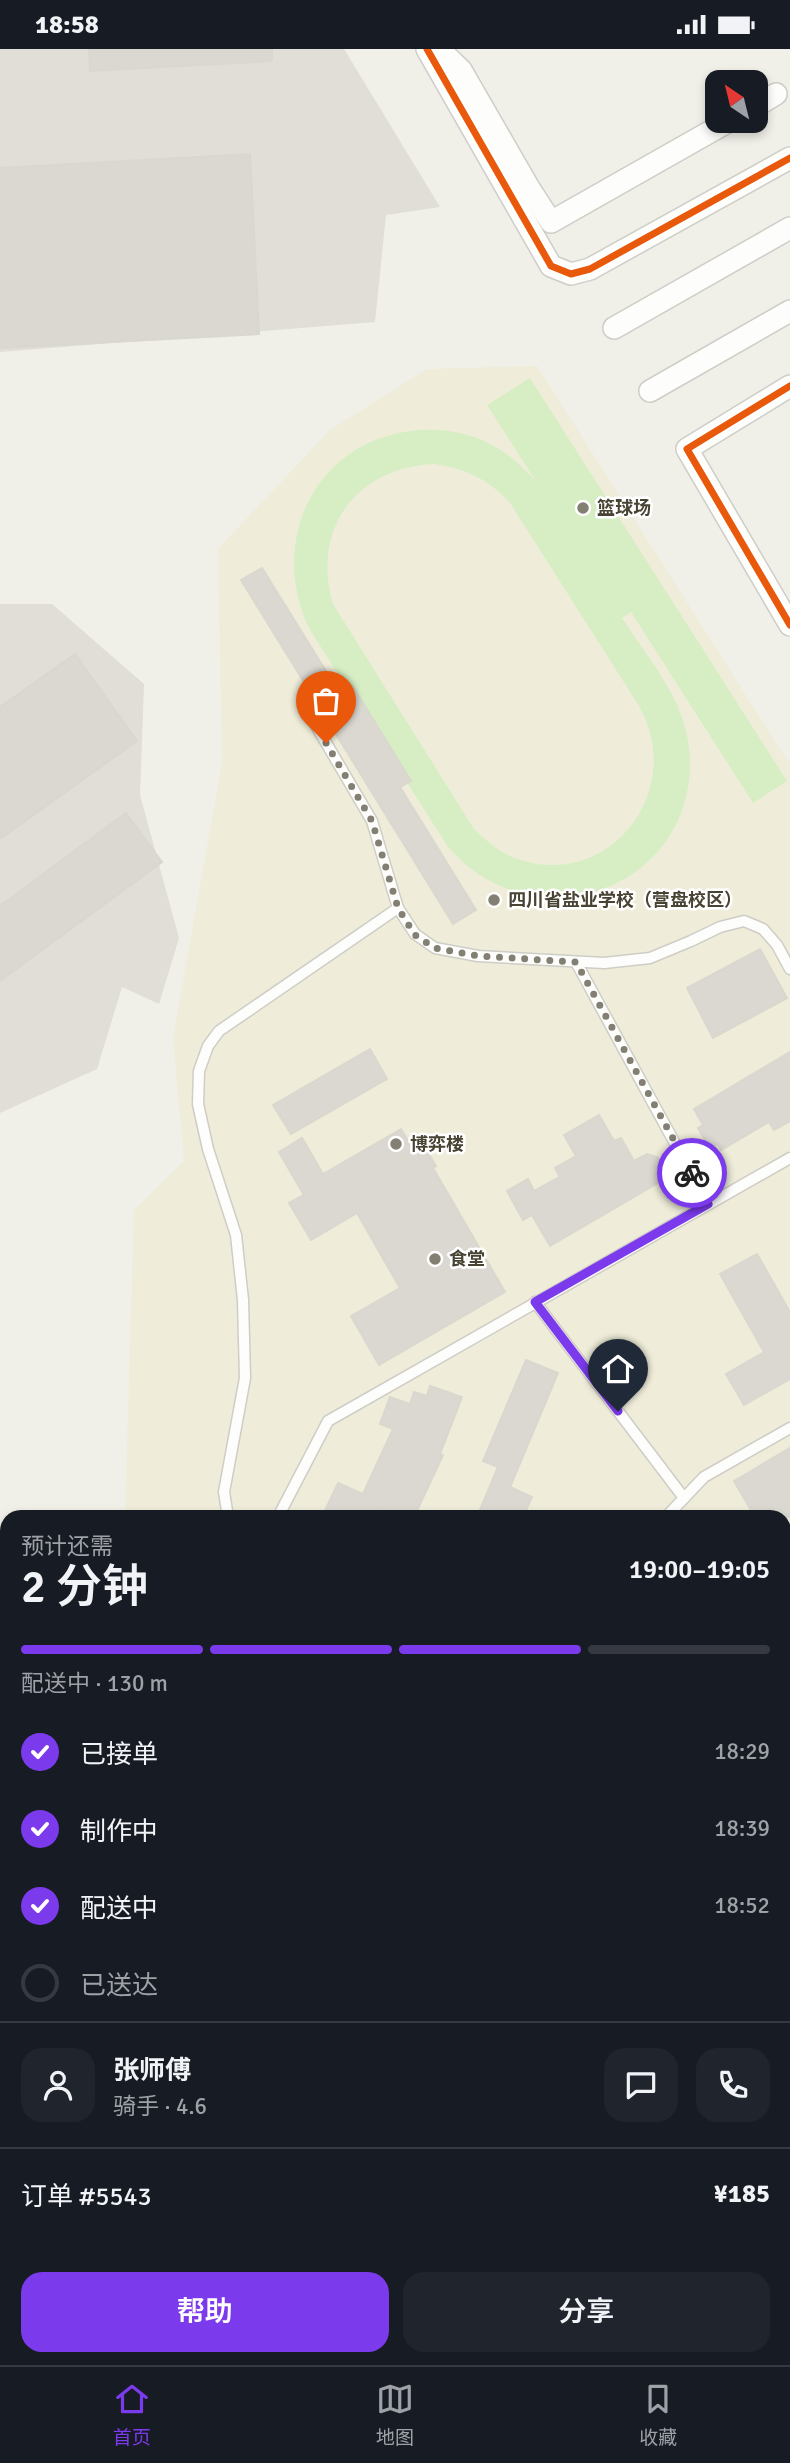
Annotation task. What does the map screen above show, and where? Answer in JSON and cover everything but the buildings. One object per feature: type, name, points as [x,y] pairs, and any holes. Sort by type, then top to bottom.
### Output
[{"type":"street","points":[[427,49],[551,266],[571,274],[590,269],[790,158]]},
{"type":"street","points":[[439,49],[461,70],[551,222],[708,133]]},
{"type":"street","points":[[768,99],[776,94]]},
{"type":"street","points":[[614,328],[790,227]]},
{"type":"street","points":[[650,391],[790,311]]},
{"type":"street","points":[[790,386],[687,449],[790,625]]},
{"type":"lane","points":[[315,724],[372,821],[398,908],[415,935],[435,948],[478,956],[604,964],[650,958],[720,927],[744,921],[763,929],[777,945],[790,969]]},
{"type":"lane","points":[[227,1510],[224,1492],[245,1378],[243,1300],[236,1235],[208,1149],[198,1104],[199,1070],[208,1046],[219,1031],[398,908]]},
{"type":"lane","points":[[576,962],[708,1204]]},
{"type":"lane","points":[[282,1510],[328,1421],[790,1158]]},
{"type":"lane","points":[[535,1302],[684,1499]]},
{"type":"lane","points":[[673,1510],[704,1476],[790,1428]]},
{"type":"shaded area","points":[[0,49],[344,49],[440,207],[386,215],[375,322],[0,352]]},
{"type":"shaded area","name":"四川省盐业学校（营盘校区）","points":[[537,366],[787,760],[790,759],[790,1510],[125,1510],[134,1210],[184,1161],[173,1038],[222,763],[218,549],[330,430],[427,369]]},
{"type":"shaded area","points":[[0,604],[52,604],[144,684],[140,795],[179,938],[159,1004],[122,987],[97,1069],[0,1113]]},
{"type":"green space","points":[[530,378],[787,781],[753,803],[631,612],[622,618],[670,691],[684,723],[688,740],[688,789],[673,831],[646,863],[611,886],[570,897],[527,895],[486,879],[448,847],[310,630],[298,598],[294,565],[297,533],[308,503],[324,477],[348,455],[377,440],[422,430],[445,430],[468,435],[504,452],[535,480],[487,405]],"holes":[[[433,464],[484,481],[510,503],[639,706],[652,739],[653,772],[645,803],[628,830],[604,850],[576,862],[543,865],[508,855],[494,847],[474,829],[333,604],[328,577],[329,551],[335,528],[346,507],[362,490],[382,477],[406,468]]]},
{"type":"cycle path","points":[[427,49],[551,266],[571,274],[590,269],[790,158]]},
{"type":"cycle path","points":[[790,386],[687,449],[790,625]]},
{"type":"way so far","points":[[326,743],[372,821],[398,908],[415,935],[435,948],[478,956],[576,962],[692,1173]]},
{"type":"place","name":"篮球场","points":[[583,508]]},
{"type":"place","name":"四川省盐业学校（营盘校区）","points":[[494,900]]},
{"type":"place","name":"博弈楼","points":[[396,1144]]},
{"type":"place","name":"食堂","points":[[435,1259]]},
{"type":"route","points":[[618,1411],[535,1302],[708,1204],[692,1173]]}]
